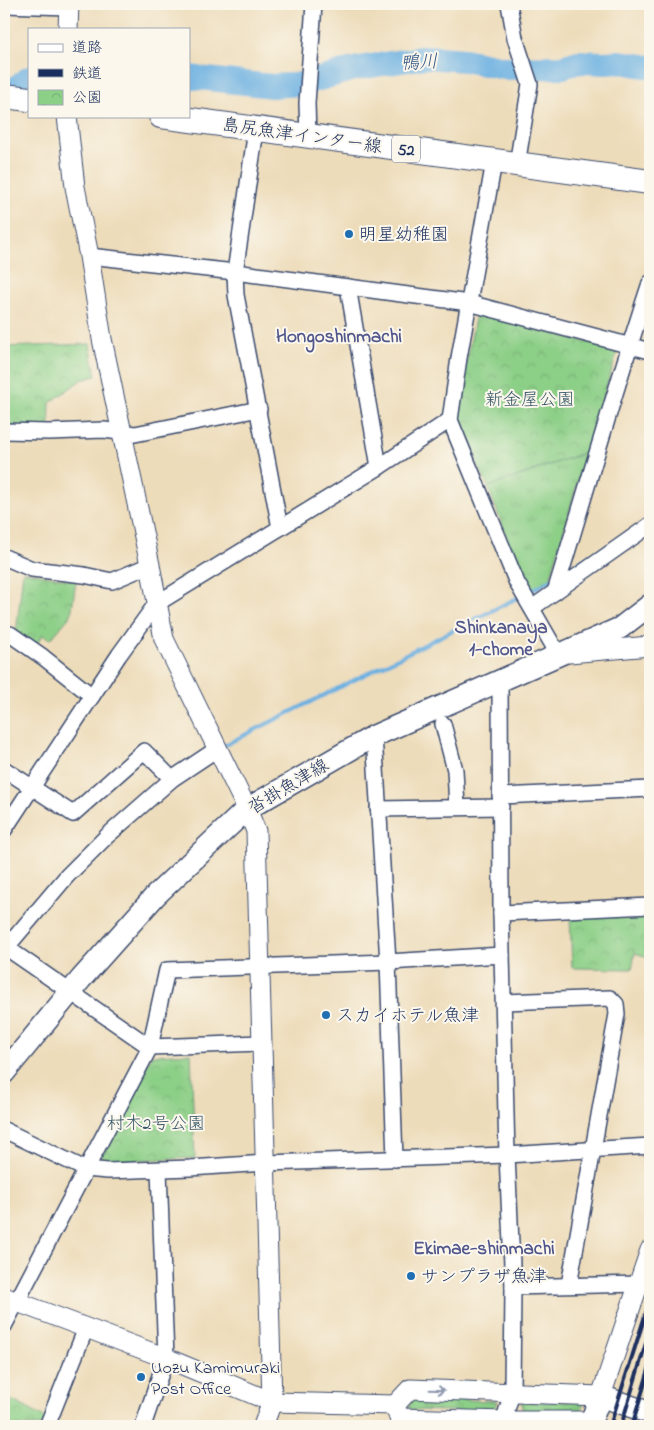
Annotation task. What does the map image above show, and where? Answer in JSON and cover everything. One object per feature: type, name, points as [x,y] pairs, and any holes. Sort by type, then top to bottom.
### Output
[{"type":"main road","name":"島尻魚津インター線","points":[[175,118],[650,182]]},
{"type":"main road","name":"沓掛魚津線","points":[[4,1073],[70,992],[156,894],[247,809],[374,736],[500,679],[620,628],[650,605]]},
{"type":"main road","points":[[591,1423],[601,1396],[650,1413]]},
{"type":"street","points":[[4,4],[69,5],[68,28]]},
{"type":"street","points":[[308,136],[307,103],[314,4]]},
{"type":"street","points":[[509,4],[515,38],[530,84],[517,165]]},
{"type":"street","points":[[68,118],[75,187],[102,339],[164,639],[256,831],[272,1402],[263,1426]]},
{"type":"street","points":[[256,130],[236,272],[236,295],[280,528]]},
{"type":"street","points":[[494,162],[450,420],[517,583],[558,654],[650,646]]},
{"type":"street","points":[[88,256],[236,272],[469,302],[650,351]]},
{"type":"street","points":[[555,592],[629,345],[650,283]]},
{"type":"street","points":[[348,286],[379,467]]},
{"type":"street","points":[[4,430],[49,432],[104,430],[135,434],[259,409]]},
{"type":"street","points":[[4,830],[136,630],[156,604],[379,467],[450,420]]},
{"type":"street","points":[[532,608],[650,525]]},
{"type":"street","points":[[4,557],[32,570],[84,575],[112,581],[150,565]]},
{"type":"street","points":[[10,634],[44,657],[92,696]]},
{"type":"street","points":[[500,679],[501,913],[506,1155],[513,1287],[512,1392],[503,1424]]},
{"type":"street","points":[[443,724],[455,770],[458,807]]},
{"type":"street","points":[[374,736],[388,962],[395,1158]]},
{"type":"street","points":[[217,749],[172,779],[107,836],[80,862],[5,947],[150,1048],[262,1043]]},
{"type":"street","points":[[4,769],[73,814],[144,751],[172,779]]},
{"type":"street","points":[[378,809],[458,807],[501,801],[650,789]]},
{"type":"street","points":[[501,913],[650,906]]},
{"type":"street","points":[[4,1326],[11,1299],[85,1169],[150,1048],[167,970],[388,962],[502,955]]},
{"type":"street","points":[[504,1002],[610,998],[616,1004],[617,1014],[569,1285]]},
{"type":"street","points":[[4,1130],[85,1169],[108,1171],[159,1170],[266,1163],[506,1155],[593,1148],[650,1146]]},
{"type":"street","points":[[144,1426],[166,1358],[159,1170]]},
{"type":"street","points":[[395,1416],[410,1389],[601,1396],[650,1250]]},
{"type":"street","points":[[513,1287],[640,1284]]},
{"type":"street","points":[[11,1299],[166,1358],[272,1402],[395,1416],[503,1424],[591,1423]]},
{"type":"street","points":[[47,1426],[86,1328]]},
{"type":"green space","name":"新金屋公園","points":[[476,313],[618,350],[586,452],[488,487],[456,416]]},
{"type":"green space","points":[[90,344],[96,376],[81,380],[50,403],[49,432],[4,431],[4,347]]},
{"type":"green space","points":[[586,452],[550,580],[532,589],[523,581],[488,487]]},
{"type":"green space","points":[[23,571],[76,581],[71,615],[51,639],[42,635],[32,653],[15,643]]},
{"type":"green space","points":[[650,913],[650,958],[635,953],[632,969],[572,968],[570,916]]},
{"type":"green space","name":"村木2号公園","points":[[191,1053],[195,1158],[106,1161],[99,1152],[152,1055]]},
{"type":"green space","points":[[4,1396],[49,1420],[47,1426],[4,1426]]},
{"type":"green space","points":[[411,1398],[497,1401],[493,1412],[409,1410]]},
{"type":"green space","points":[[584,1401],[581,1413],[523,1412],[522,1402]]},
{"type":"waterway","name":"鴨川","points":[[190,77],[272,86],[303,84],[353,69],[426,57],[464,60],[504,68],[563,67],[578,62],[620,62],[650,67]]},
{"type":"waterway","name":"鴨川","points":[[4,96],[28,79]]},
{"type":"waterway","points":[[566,570],[610,545]]},
{"type":"waterway","points":[[527,593],[554,578]]},
{"type":"waterway","points":[[221,747],[521,596]]},
{"type":"railway","points":[[610,1426],[650,1300]]},
{"type":"railway","points":[[621,1426],[650,1330]]},
{"type":"railway","points":[[632,1426],[650,1366]]},
{"type":"place","name":"明星幼稚園","points":[[349,234]]},
{"type":"place","name":"スカイホテル魚津","points":[[326,1015]]},
{"type":"place","name":"サンプラザ魚津","points":[[411,1276]]},
{"type":"place","name":"Uozu Kamimuraki Post Office","points":[[141,1377]]},
{"type":"district","name":"Hongoshinmachi","points":[[339,335]]},
{"type":"district","name":"Shinkanaya 1-chome","points":[[501,637]]},
{"type":"district","name":"Ekimae-shinmachi","points":[[484,1247]]}]
